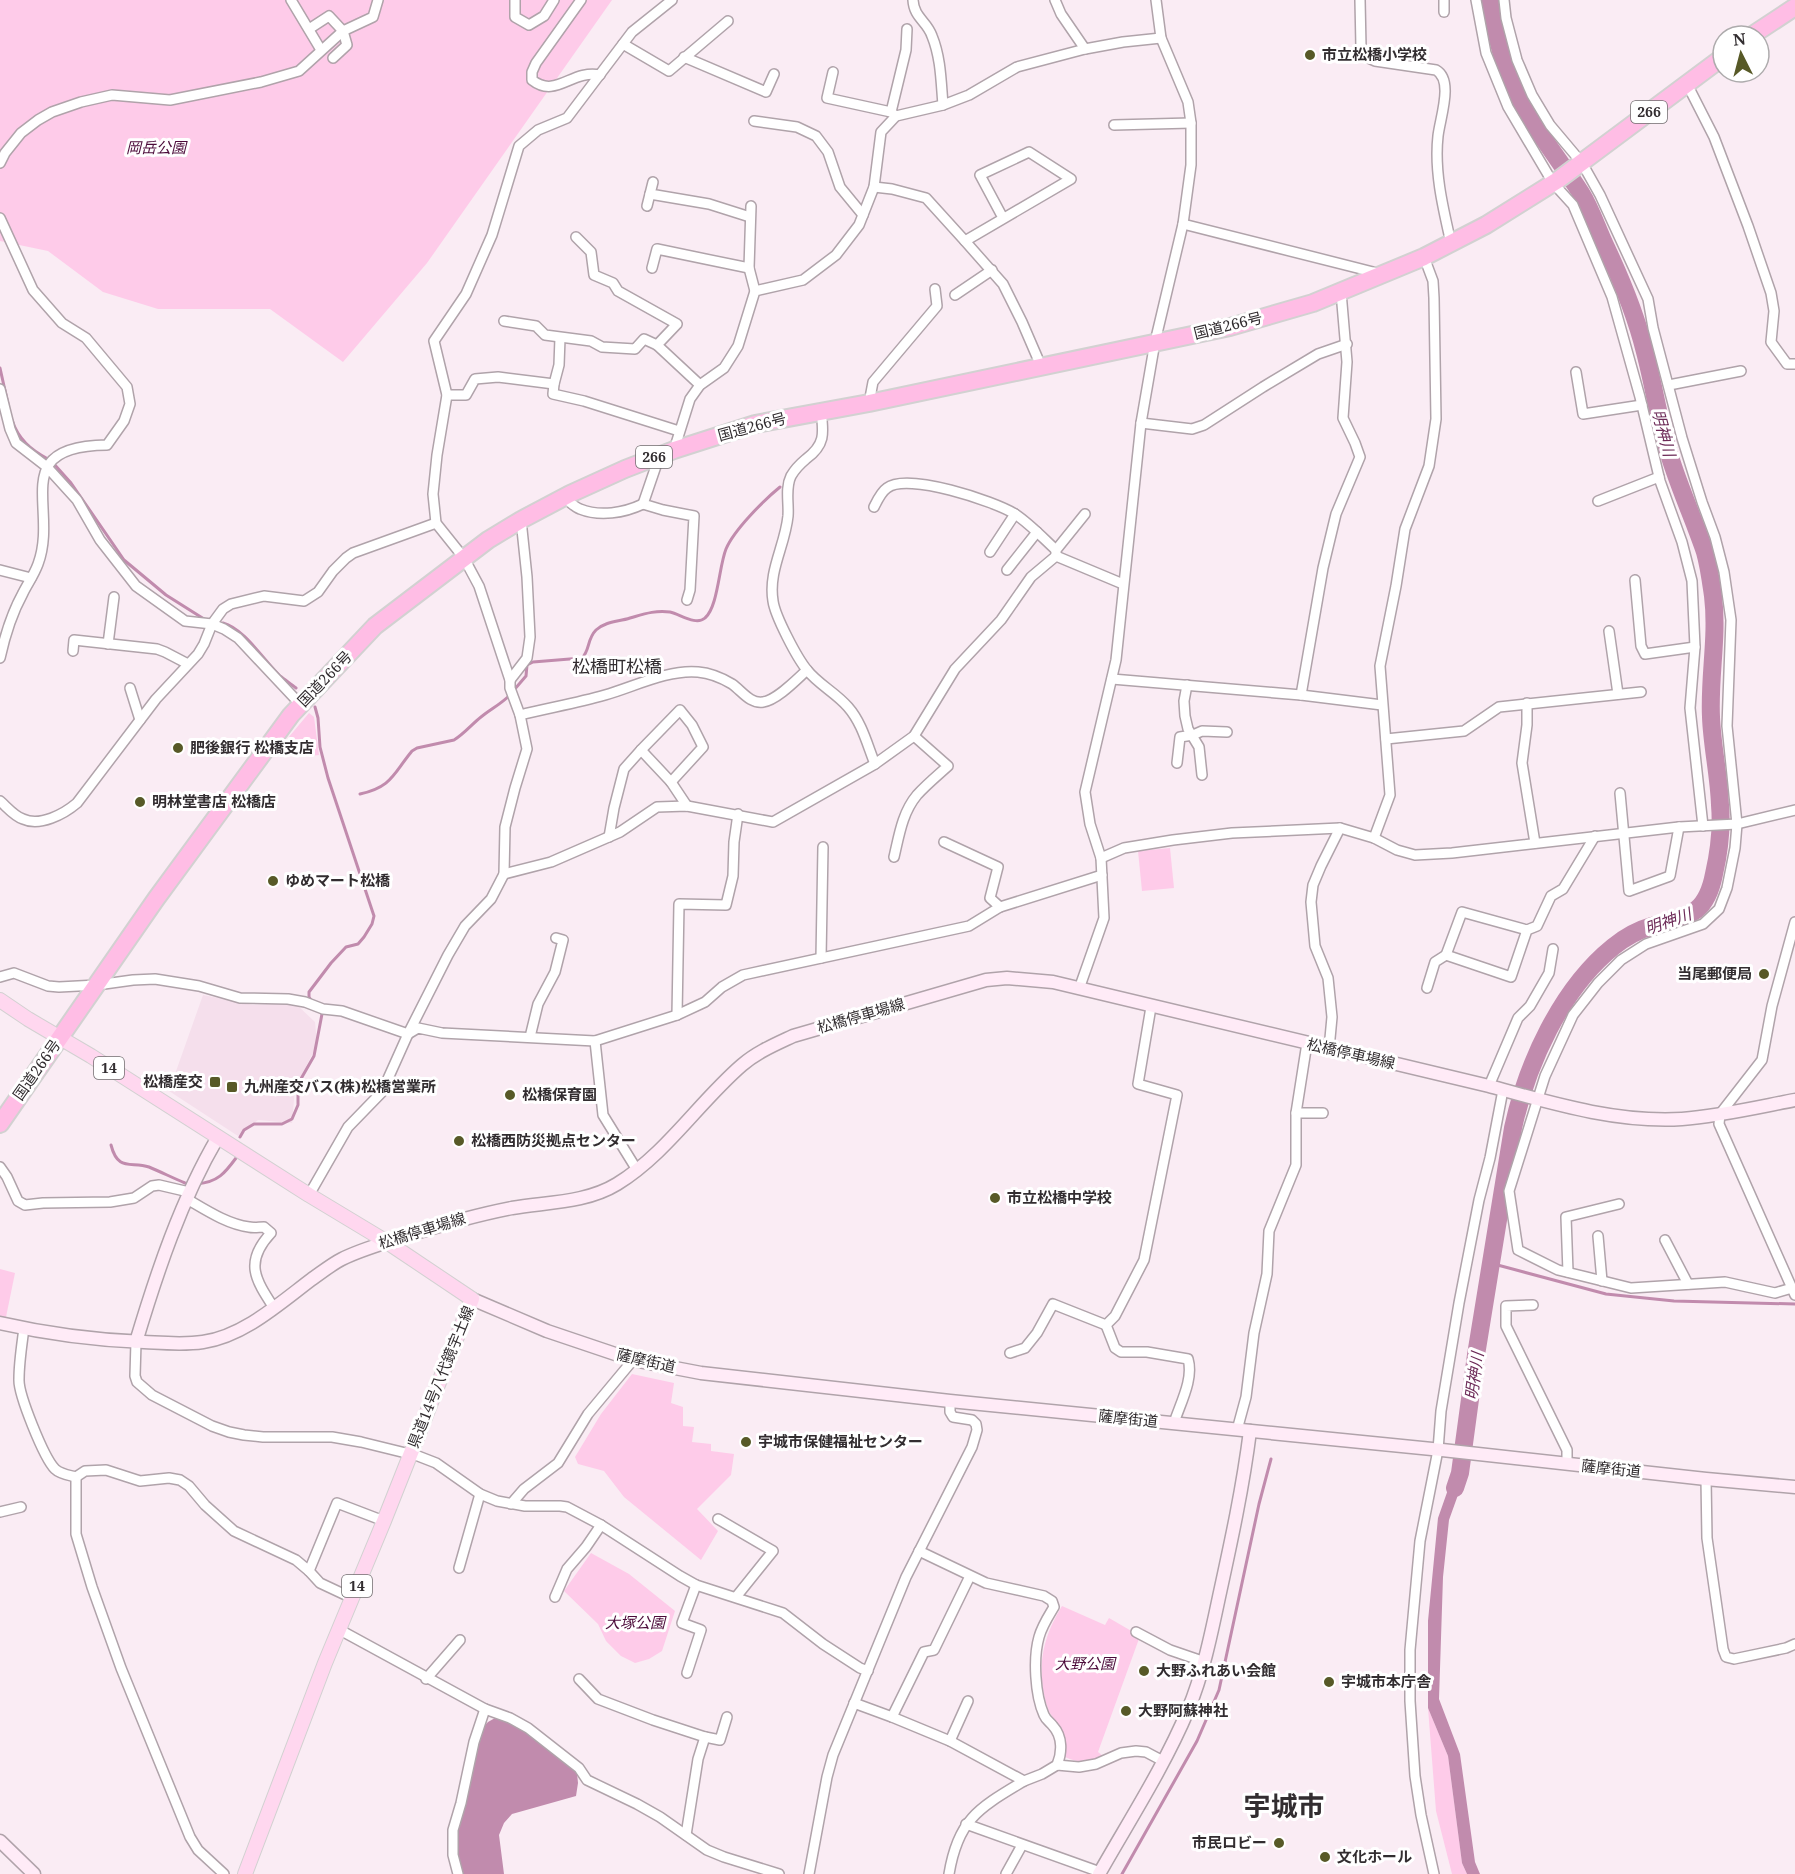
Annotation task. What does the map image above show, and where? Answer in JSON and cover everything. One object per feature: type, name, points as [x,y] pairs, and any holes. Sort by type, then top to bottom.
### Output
[{"type":"highway","points":[[1769,24],[1795,7]]},
{"type":"highway","name":"国道266号","points":[[0,1124],[156,899],[267,745],[300,704],[375,626],[488,540],[564,497],[625,469],[674,450],[755,424],[869,403],[1230,327],[1313,303],[1424,257],[1486,225],[1556,182],[1711,66]]},
{"type":"main road","name":"県道14号八代鏡宇土線","points":[[0,1000],[387,1242],[472,1299],[268,1810],[245,1874]]},
{"type":"street","points":[[291,0],[321,50]]},
{"type":"street","points":[[0,163],[21,133],[38,120],[52,112],[81,102],[112,95],[170,100],[261,82],[299,71],[343,31],[372,17],[378,0]]},
{"type":"street","points":[[514,0],[515,17],[528,25],[544,16],[554,0]]},
{"type":"street","points":[[580,0],[537,63],[532,72],[532,80],[550,88],[577,77],[600,75]]},
{"type":"street","points":[[309,1195],[348,1128],[382,1092],[408,1034],[465,926],[491,899],[504,874],[505,827],[514,788],[527,749],[520,715],[479,586],[464,558],[436,523],[433,494],[447,395],[434,341],[466,294],[492,235],[519,146],[538,130],[567,118],[632,32],[672,0]]},
{"type":"street","points":[[913,0],[914,10],[931,32],[938,53],[943,105]]},
{"type":"street","points":[[1055,0],[1061,14],[1085,49]]},
{"type":"street","points":[[1079,989],[1104,918],[1101,858],[1090,824],[1085,792],[1116,660],[1141,423],[1155,342],[1183,224],[1191,165],[1191,123],[1188,102],[1161,38],[1156,0]]},
{"type":"street","points":[[1360,0],[1361,47],[1364,56],[1375,61],[1437,70],[1446,82],[1438,139],[1438,174],[1451,243]]},
{"type":"street","points":[[1444,0],[1444,12]]},
{"type":"street","points":[[1476,0],[1486,53],[1508,107],[1573,205],[1612,297],[1659,477],[1682,542],[1692,581],[1695,647],[1690,708],[1707,826]]},
{"type":"street","points":[[1504,0],[1506,18],[1517,60],[1532,95],[1550,125],[1600,195],[1648,299],[1653,328],[1682,438],[1715,537],[1724,572],[1731,620],[1727,726],[1736,824],[1735,848],[1727,888],[1719,909],[1703,924],[1646,944],[1621,960],[1598,982],[1573,1015],[1535,1099],[1509,1191],[1518,1250],[1558,1270],[1631,1288],[1725,1282],[1775,1293],[1794,1292],[1719,1124],[1720,1114],[1762,1060],[1772,1006],[1795,922]]},
{"type":"street","points":[[309,29],[329,16],[343,31],[348,45],[333,58]]},
{"type":"street","points":[[623,44],[669,70],[728,21]]},
{"type":"street","points":[[756,291],[803,280],[836,255],[860,225],[874,187],[882,132],[894,114],[908,29]]},
{"type":"street","points":[[833,72],[827,98],[894,114],[943,105],[969,95],[1017,67],[1085,49],[1161,38]]},
{"type":"street","points":[[684,57],[766,92],[774,74]]},
{"type":"street","points":[[1686,84],[1714,137],[1771,293],[1774,311],[1771,342],[1787,364],[1795,364]]},
{"type":"street","points":[[754,121],[797,127],[816,136],[828,152],[840,187],[864,214]]},
{"type":"street","points":[[1114,125],[1191,123]]},
{"type":"street","points":[[966,241],[1071,179],[1029,152],[980,175],[1003,218]]},
{"type":"street","points":[[647,206],[653,182]]},
{"type":"street","points":[[874,187],[926,198],[1003,284],[1023,322],[1041,366]]},
{"type":"street","points":[[650,194],[709,204],[750,217]]},
{"type":"street","points":[[674,450],[690,399],[700,385],[724,368],[738,346],[756,291],[749,268],[751,206]]},
{"type":"street","points":[[0,218],[33,290],[62,323],[86,338],[127,387],[130,404],[124,421],[107,445],[87,445],[69,450],[54,459],[47,467],[43,480],[41,503],[43,548],[38,564],[15,609],[0,658]]},
{"type":"street","points":[[1183,224],[1384,274]]},
{"type":"street","points":[[576,237],[591,252],[594,275],[613,283],[618,291],[677,324],[657,345]]},
{"type":"street","points":[[652,268],[657,249],[749,268]]},
{"type":"street","points":[[1374,838],[1390,795],[1380,666],[1405,529],[1429,466],[1436,419],[1433,281],[1424,257]]},
{"type":"street","points":[[955,295],[992,270]]},
{"type":"street","points":[[869,403],[873,382],[937,306],[935,289]]},
{"type":"street","points":[[1301,695],[1323,568],[1336,514],[1360,457],[1343,418],[1347,344],[1341,292]]},
{"type":"street","points":[[504,321],[536,326],[545,335],[591,341],[602,347],[635,349],[644,339],[657,345],[700,385]]},
{"type":"street","points":[[560,338],[559,365],[553,394],[679,430]]},
{"type":"street","points":[[1141,423],[1192,429],[1204,425],[1318,354],[1347,344]]},
{"type":"street","points":[[1669,385],[1741,370]]},
{"type":"street","points":[[1576,372],[1583,414],[1642,405]]},
{"type":"street","points":[[447,395],[466,395],[475,379],[498,376],[554,384]]},
{"type":"street","points":[[0,389],[12,436],[22,448],[47,467],[77,500],[100,540],[136,586],[185,621],[212,624],[238,638],[300,704]]},
{"type":"street","points":[[821,411],[823,441],[815,453],[798,466],[790,478],[786,526],[773,571],[773,603],[784,630],[807,670],[848,707],[859,723],[875,764]]},
{"type":"street","points":[[642,504],[658,456]]},
{"type":"street","points":[[1598,501],[1659,477]]},
{"type":"street","points":[[873,507],[886,488],[898,483],[930,485],[992,502],[1015,514],[1038,532],[1056,553],[1124,584]]},
{"type":"street","points":[[564,497],[580,510],[611,513],[627,511],[642,504],[694,516],[690,590],[687,600]]},
{"type":"street","points":[[990,552],[1015,514]]},
{"type":"street","points":[[504,874],[551,862],[609,837],[657,807],[687,806],[773,822],[875,764],[914,736],[955,669],[1001,620],[1031,577],[1056,553],[1085,514]]},
{"type":"street","points":[[510,684],[526,657],[530,637],[521,520]]},
{"type":"street","points":[[0,801],[20,819],[28,821],[48,819],[70,808],[77,803],[156,699],[204,644],[212,624],[223,609],[231,604],[272,596],[303,601],[318,592],[333,571],[353,553],[436,523]]},
{"type":"street","points":[[1007,570],[1038,532]]},
{"type":"street","points":[[0,570],[31,578]]},
{"type":"street","points":[[1635,580],[1641,646],[1645,654],[1695,647]]},
{"type":"street","points":[[108,644],[114,597]]},
{"type":"street","points":[[1609,631],[1618,694]]},
{"type":"street","points":[[73,651],[75,636],[108,644],[161,650],[188,664]]},
{"type":"street","points":[[520,715],[603,696],[672,674],[697,672],[717,676],[733,685],[754,702],[760,703],[775,697],[807,670]]},
{"type":"street","points":[[1112,679],[1301,695],[1382,705]]},
{"type":"street","points":[[1187,685],[1184,701],[1185,716],[1188,729],[1199,747],[1202,775]]},
{"type":"street","points":[[130,688],[140,720]]},
{"type":"street","points":[[1386,739],[1464,731],[1499,707],[1641,692]]},
{"type":"street","points":[[1527,703],[1527,725],[1522,763],[1534,843]]},
{"type":"street","points":[[609,837],[624,769],[680,710],[692,725],[703,747],[671,782]]},
{"type":"street","points":[[1177,763],[1180,737],[1193,735],[1202,730],[1227,732]]},
{"type":"street","points":[[894,857],[901,825],[908,808],[948,766],[914,736]]},
{"type":"street","points":[[640,750],[671,782],[687,806]]},
{"type":"street","points":[[1620,793],[1629,891],[1670,876],[1679,827]]},
{"type":"street","points":[[1101,858],[1124,848],[1208,836],[1340,828],[1374,838],[1397,850],[1416,855],[1679,827],[1736,824],[1795,810]]},
{"type":"street","points":[[677,1015],[680,904],[726,905],[733,876],[738,814]]},
{"type":"street","points":[[1329,1048],[1332,1017],[1328,978],[1315,946],[1311,902],[1321,867],[1340,828]]},
{"type":"street","points":[[1427,988],[1436,962],[1446,955],[1462,912],[1527,930],[1537,926],[1551,896],[1563,889],[1595,836]]},
{"type":"street","points":[[944,842],[998,867],[990,898],[1000,907]]},
{"type":"street","points":[[821,958],[823,847]]},
{"type":"street","points":[[408,1034],[418,1028],[442,1033],[489,1037],[595,1041],[677,1015],[705,1002],[722,987],[743,975],[969,926],[1000,907],[1102,875]]},
{"type":"street","points":[[1446,955],[1511,978],[1527,930]]},
{"type":"street","points":[[530,1037],[538,1004],[555,972],[563,940],[556,938]]},
{"type":"street","points":[[1489,1086],[1518,1018],[1530,1006],[1549,973],[1553,949]]},
{"type":"street","points":[[0,977],[14,974],[54,987],[155,979],[199,986],[240,998],[288,999],[313,1004],[323,1009],[342,1011],[408,1034]]},
{"type":"street","name":"松橋停車場線","points":[[0,1323],[87,1339],[136,1342],[183,1344],[205,1342],[226,1335],[274,1308],[340,1259],[474,1215],[588,1197],[616,1185],[637,1170],[713,1091],[744,1063],[762,1051],[793,1036],[987,980],[1027,978],[1053,982],[1535,1099],[1616,1115],[1648,1119],[1682,1119],[1795,1100]]},
{"type":"street","points":[[1106,1325],[1115,1316],[1144,1260],[1177,1095],[1138,1083],[1151,1007]]},
{"type":"street","points":[[595,1041],[603,1115],[637,1170]]},
{"type":"street","points":[[966,1824],[1099,1873],[1163,1761],[1187,1712],[1205,1662],[1233,1532],[1246,1397],[1254,1333],[1266,1274],[1269,1231],[1296,1165],[1296,1113],[1307,1043]]},
{"type":"street","points":[[1434,1874],[1415,1776],[1411,1720],[1410,1661],[1420,1541],[1440,1450],[1441,1411],[1479,1200],[1508,1092]]},
{"type":"street","points":[[1296,1113],[1323,1113]]},
{"type":"street","points":[[218,1137],[190,1190],[136,1342],[135,1376],[137,1382],[152,1395],[212,1426],[229,1432],[263,1437],[344,1438],[436,1463],[480,1494],[497,1501],[534,1507],[567,1507],[696,1585],[783,1613],[823,1644],[868,1671]]},
{"type":"street","points":[[0,1167],[18,1201],[25,1205],[110,1202],[134,1198],[152,1186],[159,1185],[190,1190],[214,1215],[237,1225],[252,1228],[264,1227],[270,1233],[260,1244],[256,1253],[256,1278],[274,1308]]},
{"type":"street","points":[[1568,1272],[1566,1217],[1619,1204]]},
{"type":"street","points":[[1598,1236],[1602,1281]]},
{"type":"street","points":[[1665,1240],[1688,1284]]},
{"type":"street","name":"薩摩街道","points":[[472,1299],[547,1331],[633,1360],[701,1373],[950,1401],[1795,1487]]},
{"type":"street","points":[[1010,1353],[1025,1348],[1037,1333],[1053,1304],[1106,1325],[1115,1348],[1122,1352],[1147,1352],[1188,1359],[1190,1367],[1186,1386],[1174,1423]]},
{"type":"street","points":[[1533,1305],[1506,1306],[1506,1326],[1567,1450],[1567,1464]]},
{"type":"street","points":[[24,1328],[18,1380],[20,1393],[49,1461],[55,1469],[63,1474],[76,1477],[85,1471],[106,1470],[140,1481],[169,1478],[180,1480],[189,1486],[229,1528],[296,1560],[320,1583],[352,1598]]},
{"type":"street","points":[[511,1504],[524,1489],[558,1463],[588,1414],[633,1360]]},
{"type":"street","points":[[809,1874],[833,1755],[906,1577],[972,1447],[977,1430],[976,1424],[972,1420],[953,1417],[950,1412],[950,1401]]},
{"type":"street","points":[[76,1477],[76,1534],[105,1627],[190,1837],[198,1851],[224,1874]]},
{"type":"street","points":[[1706,1479],[1708,1548],[1726,1657],[1734,1659],[1795,1644]]},
{"type":"street","points":[[459,1568],[480,1494]]},
{"type":"street","points":[[309,1571],[337,1503],[384,1521]]},
{"type":"street","points":[[0,1512],[21,1507]]},
{"type":"street","points":[[718,1519],[773,1551],[736,1597]]},
{"type":"street","points":[[555,1597],[567,1569],[601,1526]]},
{"type":"street","points":[[919,1551],[986,1583],[1044,1596],[1052,1601],[1054,1607],[1039,1636],[1036,1652],[1036,1677],[1039,1700],[1044,1715],[1054,1726],[1061,1744],[1057,1765]]},
{"type":"street","points":[[892,1717],[924,1652],[934,1650],[970,1576]]},
{"type":"street","points":[[687,1673],[701,1630],[682,1623],[696,1585]]},
{"type":"street","points":[[340,1630],[485,1709],[510,1718],[528,1728],[573,1763],[587,1780],[637,1804],[707,1850],[749,1869],[779,1874]]},
{"type":"street","points":[[1136,1632],[1170,1650],[1205,1662]]},
{"type":"street","points":[[426,1678],[460,1640]]},
{"type":"street","points":[[579,1679],[598,1699],[705,1737],[720,1740],[727,1717]]},
{"type":"street","points":[[950,1741],[968,1701]]},
{"type":"street","points":[[854,1703],[950,1741],[1024,1781]]},
{"type":"street","points":[[458,1874],[453,1856],[453,1830],[476,1735],[485,1709]]},
{"type":"street","points":[[686,1835],[698,1759],[705,1737]]},
{"type":"street","points":[[949,1874],[955,1845],[966,1824],[990,1803],[1024,1781],[1057,1765],[1079,1767],[1096,1764],[1122,1753],[1146,1752],[1163,1761]]},
{"type":"street","points":[[0,1841],[34,1874]]},
{"type":"street","points":[[1006,1874],[1022,1845]]},
{"type":"shaded area","name":"九州産交バス(株)松橋営業所","points":[[203,995],[253,1005],[295,1003],[315,1022],[317,1045],[295,1088],[292,1123],[258,1120],[238,1136],[169,1091]]},
{"type":"shaded area","points":[[1457,1464],[1468,1467],[1449,1520],[1443,1577],[1439,1699],[1460,1754],[1475,1862],[1480,1874],[1467,1874],[1462,1863],[1448,1756],[1428,1708],[1428,1621],[1438,1518]]},
{"type":"shaded area","points":[[495,1718],[528,1733],[577,1773],[576,1796],[512,1814],[504,1823],[499,1835],[504,1874],[463,1874],[457,1857],[456,1830],[464,1807],[483,1727]]},
{"type":"green space","name":"岡岳公園","points":[[0,0],[612,0],[427,263],[343,362],[270,309],[158,309],[103,292],[48,251],[0,241]]},
{"type":"green space","points":[[309,713],[314,717],[319,755],[302,757],[286,752],[288,748],[283,744]]},
{"type":"green space","points":[[1170,848],[1174,888],[1142,891],[1138,851]]},
{"type":"green space","points":[[0,1269],[15,1273],[6,1317],[0,1316]]},
{"type":"green space","points":[[632,1374],[674,1383],[671,1403],[683,1407],[683,1426],[694,1427],[692,1442],[711,1444],[711,1451],[734,1454],[731,1475],[697,1509],[718,1531],[701,1560],[624,1497],[604,1471],[578,1464],[575,1457],[601,1414]]},
{"type":"green space","name":"大塚公園","points":[[591,1553],[629,1574],[675,1611],[662,1651],[649,1659],[635,1663],[621,1656],[606,1641],[598,1624],[564,1591]]},
{"type":"green space","name":"大野公園","points":[[1062,1606],[1105,1625],[1109,1618],[1140,1636],[1098,1752],[1103,1756],[1089,1761],[1065,1757],[1061,1734],[1048,1709],[1044,1695],[1042,1669],[1045,1644]]},
{"type":"green space","points":[[1428,1708],[1448,1756],[1462,1863],[1467,1874],[1452,1874],[1436,1811]]},
{"type":"waterway","name":"明神川","points":[[1455,1488],[1460,1473],[1476,1355],[1513,1128],[1527,1079],[1562,1006],[1594,964],[1626,937],[1685,916],[1700,906],[1706,898],[1714,874],[1721,822],[1711,717],[1714,611],[1705,552],[1670,457],[1641,338],[1628,297],[1585,199],[1538,131],[1516,92],[1500,47],[1490,0]]},
{"type":"waterway","points":[[0,368],[8,404]]},
{"type":"waterway","points":[[12,420],[26,443],[48,459]]},
{"type":"waterway","points":[[54,464],[71,483],[124,560],[166,595],[204,619]]},
{"type":"waterway","points":[[514,690],[526,676],[527,665],[533,662],[582,658],[593,633],[608,623],[659,612],[670,612],[697,621],[705,618],[716,596],[724,556],[730,541],[750,516],[780,487]]},
{"type":"waterway","points":[[223,623],[239,632],[280,676],[296,688]]},
{"type":"waterway","points":[[360,794],[379,788],[386,783],[412,751],[454,740],[510,695]]},
{"type":"waterway","points":[[311,1000],[309,992],[346,947],[358,944],[364,937],[374,916],[328,778],[320,747],[315,707]]},
{"type":"waterway","points":[[240,1137],[244,1130],[254,1124],[282,1124],[292,1119],[298,1105],[298,1084],[314,1056],[322,1014],[319,1010]]},
{"type":"waterway","points":[[111,1145],[117,1159],[121,1162],[149,1167],[191,1184]]},
{"type":"waterway","points":[[197,1184],[220,1176],[236,1158]]},
{"type":"waterway","points":[[1490,1263],[1606,1294],[1674,1301],[1795,1304]]},
{"type":"waterway","points":[[1122,1874],[1197,1741],[1219,1690],[1259,1504],[1271,1459]]},
{"type":"place","name":"市立松橋小学校","points":[[1310,55]]},
{"type":"place","name":"肥後銀行 松橋支店","points":[[178,748]]},
{"type":"place","name":"明林堂書店 松橋店","points":[[140,802]]},
{"type":"place","name":"ゆめマート松橋","points":[[273,881]]},
{"type":"place","name":"当尾郵便局","points":[[1764,974]]},
{"type":"place","name":"松橋産交","points":[[215,1082]]},
{"type":"place","name":"九州産交バス(株)松橋営業所","points":[[232,1087]]},
{"type":"place","name":"松橋保育園","points":[[510,1095]]},
{"type":"place","name":"松橋西防災拠点センター","points":[[459,1141]]},
{"type":"place","name":"市立松橋中学校","points":[[995,1198]]},
{"type":"place","name":"宇城市保健福祉センター","points":[[746,1442]]},
{"type":"place","name":"大野ふれあい会館","points":[[1144,1671]]},
{"type":"place","name":"宇城市本庁舎","points":[[1329,1682]]},
{"type":"place","name":"大野阿蘇神社","points":[[1126,1711]]},
{"type":"place","name":"市民ロビー","points":[[1279,1843]]},
{"type":"place","name":"文化ホール","points":[[1325,1857]]},
{"type":"district","name":"松橋町松橋","points":[[617,667]]},
{"type":"district","name":"宇城市","points":[[1284,1807]]}]
